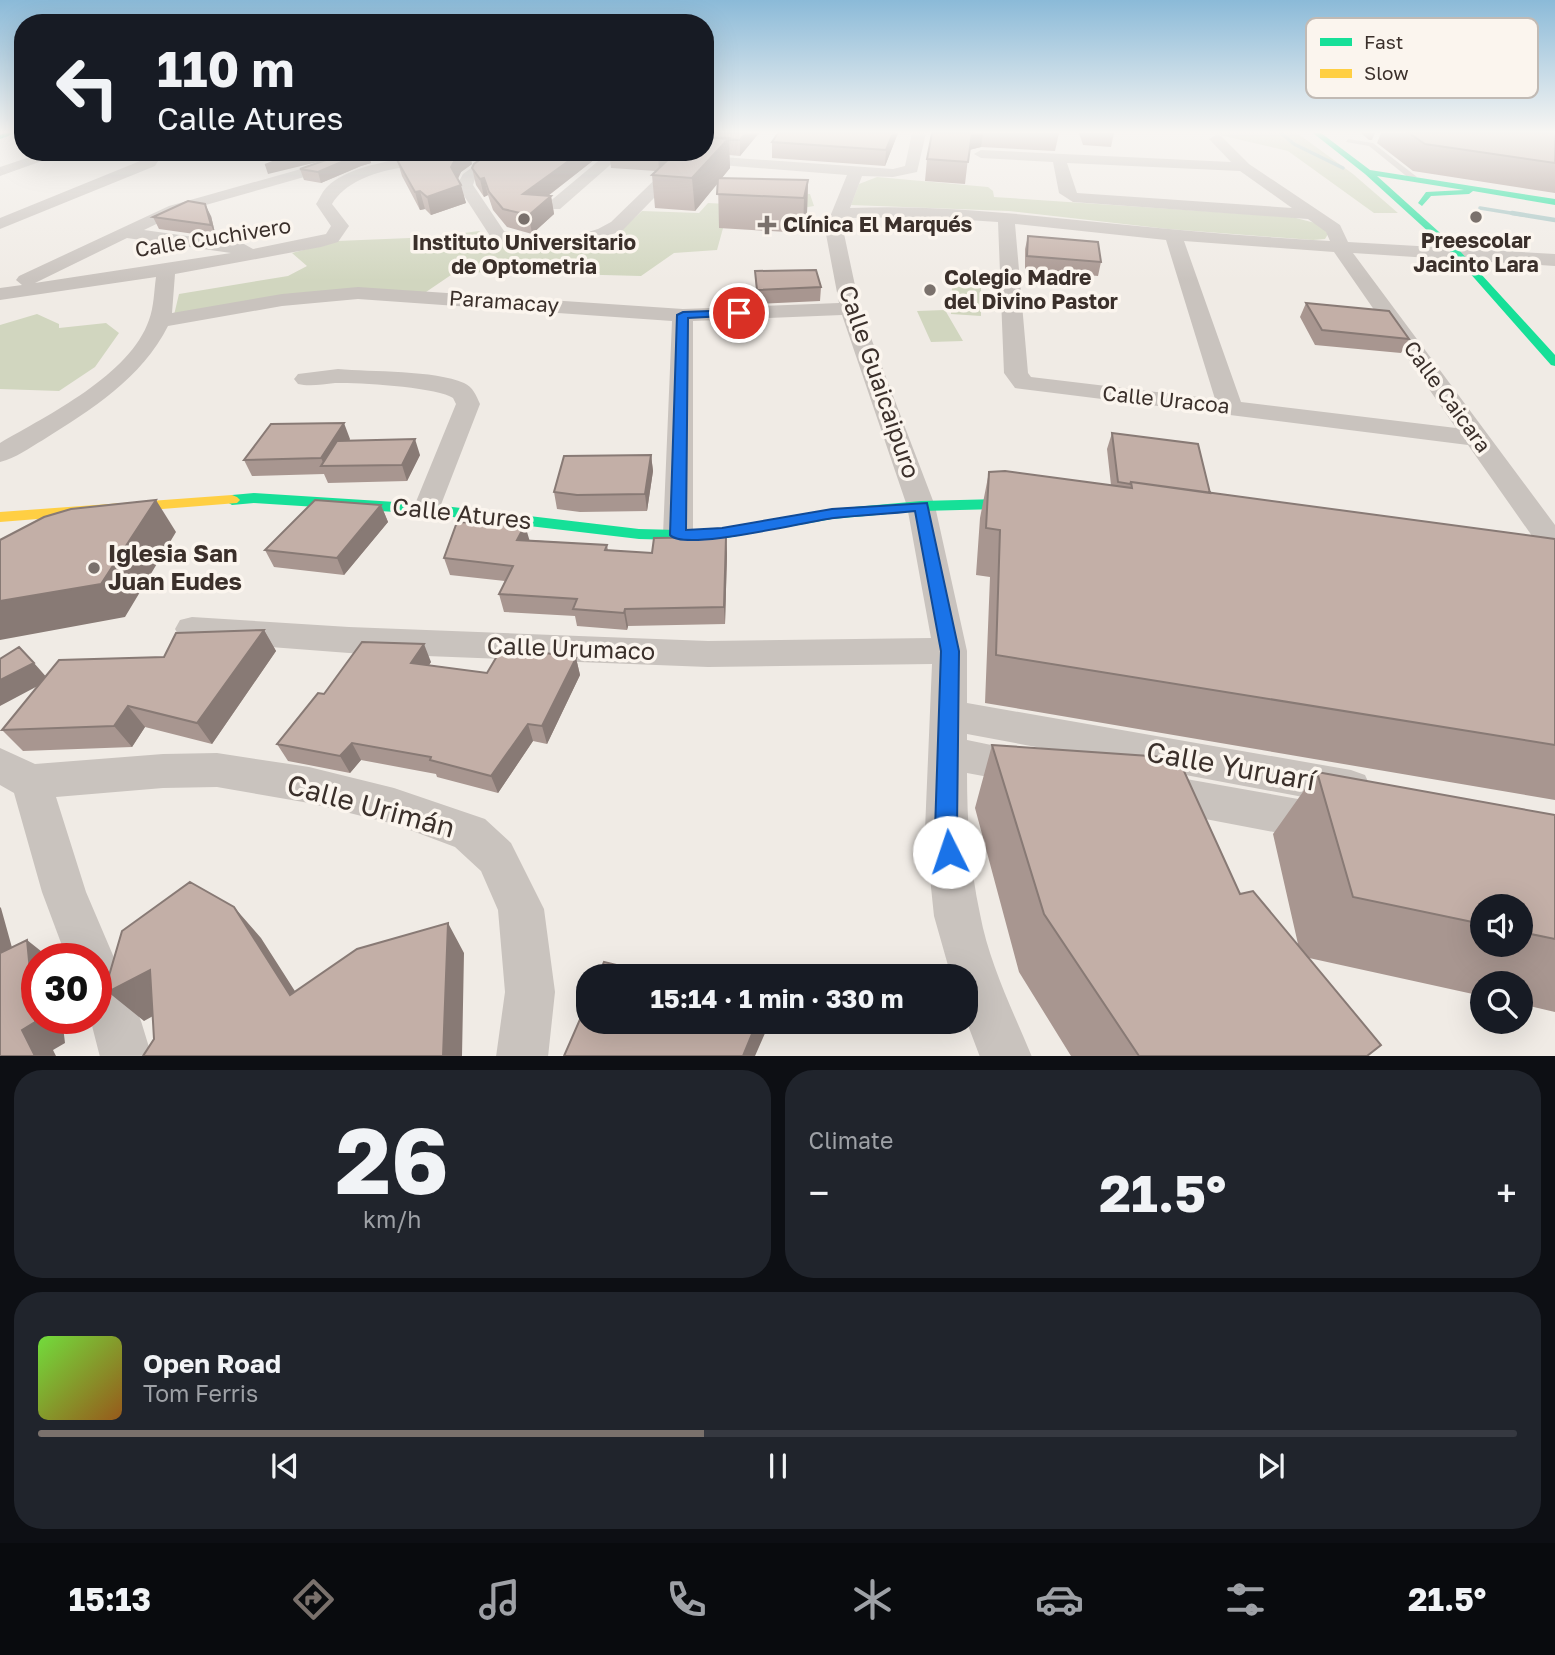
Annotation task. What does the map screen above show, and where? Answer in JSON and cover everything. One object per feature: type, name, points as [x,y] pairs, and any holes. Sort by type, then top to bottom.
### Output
[{"type":"main road","points":[[1387,182],[1555,362]]},
{"type":"main road","points":[[1391,182],[1422,203],[1500,272]]},
{"type":"main road","points":[[1416,182],[1555,208]]},
{"type":"main road","points":[[1443,182],[1555,202]]},
{"type":"main road","points":[[1422,203],[1429,194],[1469,192]]},
{"type":"main road","name":"Calle Atures","points":[[0,517],[72,514],[150,505],[254,498],[427,509],[639,534],[678,535],[722,534],[832,514],[921,506],[1025,501],[1052,505]]},
{"type":"street","points":[[0,224],[103,182]]},
{"type":"street","points":[[0,293],[196,202],[266,182]]},
{"type":"street","name":"Calle Cuchivero","points":[[0,293],[300,248],[332,237],[340,226],[326,209],[326,199],[334,188],[345,182]]},
{"type":"street","points":[[466,182],[465,185],[498,235],[507,239],[534,242],[573,240],[608,231],[617,226],[661,182]]},
{"type":"street","points":[[554,206],[582,182]]},
{"type":"street","name":"Calle Guaicaipuro","points":[[851,182],[834,229],[850,309],[921,506],[950,651],[946,830],[957,916],[982,1000],[1006,1056]]},
{"type":"street","points":[[1065,182],[1067,193],[1073,197],[1313,214]]},
{"type":"street","name":"Calle Caicara","points":[[1266,182],[1334,229],[1346,259],[1555,546]]},
{"type":"street","points":[[838,213],[873,211],[1006,217],[1173,235],[1555,260]]},
{"type":"street","name":"Calle Uracoa","points":[[1006,217],[1016,373],[1023,383],[1476,438]]},
{"type":"street","points":[[126,233],[267,253]]},
{"type":"street","points":[[1173,235],[1230,407]]},
{"type":"street","points":[[0,454],[83,404],[108,385],[153,337],[160,321],[166,270]]},
{"type":"street","name":"Paramacay","points":[[160,321],[282,300],[358,293],[683,315],[850,309]]},
{"type":"street","points":[[678,535],[683,315]]},
{"type":"street","points":[[306,379],[338,376],[436,384],[455,388],[464,394],[468,404],[427,509]]},
{"type":"street","points":[[30,541],[72,514]]},
{"type":"street","name":"Calle Urumaco","points":[[192,629],[349,640],[708,654],[950,651]]},
{"type":"street","points":[[948,734],[1069,775]]},
{"type":"street","name":"Calle Yuruarí","points":[[948,734],[1381,793]]},
{"type":"street","name":"Calle Urimán","points":[[15,773],[217,770],[309,785],[394,806],[470,833],[496,857],[522,909],[530,992],[522,1056]]},
{"type":"street","points":[[15,773],[85,943]]},
{"type":"street","name":"Calle Yuruarí","points":[[1123,785],[1366,830]]},
{"type":"street","points":[[112,1011],[126,1056]]},
{"type":"green space","points":[[936,182],[988,187],[993,191],[994,197],[1292,217],[1319,224],[1328,234],[1325,239],[1313,240],[1168,229],[1009,211],[851,205],[859,184]]},
{"type":"green space","points":[[1331,182],[1363,182],[1398,213],[1374,213]]},
{"type":"green space","points":[[776,193],[810,194],[814,206],[725,221],[717,250],[674,253],[641,276],[484,272],[451,275],[426,292],[174,315],[179,294],[288,276],[307,266],[292,253],[337,241],[434,237],[479,231],[491,241],[528,246],[584,245],[616,235],[642,211],[699,213],[708,203],[767,206]]},
{"type":"green space","points":[[952,286],[981,288],[981,316],[951,314]]},
{"type":"green space","points":[[945,310],[963,341],[931,342],[917,311]]},
{"type":"green space","points":[[37,314],[59,324],[59,328],[106,323],[119,333],[95,367],[59,391],[0,389],[0,325]]},
{"type":"building","points":[[410,182],[459,182],[461,185],[427,197],[420,191],[415,192]]},
{"type":"building","points":[[486,182],[539,182],[523,194],[551,196],[529,215],[503,209],[489,192]]},
{"type":"building","points":[[718,182],[807,182],[804,198],[717,194]]},
{"type":"building","points":[[188,201],[205,204],[211,225],[153,217]]},
{"type":"building","points":[[1028,236],[1098,242],[1101,262],[1027,256]]},
{"type":"building","points":[[816,270],[821,287],[757,290],[755,271]]},
{"type":"building","points":[[1306,303],[1389,311],[1409,339],[1322,330]]},
{"type":"building","points":[[344,423],[321,458],[244,460],[271,424]]},
{"type":"building","points":[[1112,433],[1198,444],[1210,493],[1118,482]]},
{"type":"building","points":[[415,439],[402,465],[321,466],[337,441]]},
{"type":"building","points":[[651,455],[645,494],[577,495],[554,492],[564,456]]},
{"type":"building","points":[[1005,471],[1132,488],[1131,482],[1555,539],[1555,745],[996,655],[1000,530],[986,528],[989,472]]},
{"type":"building","points":[[156,500],[101,584],[0,601],[0,540],[44,517],[71,509]]},
{"type":"building","points":[[315,500],[381,505],[337,558],[265,550]]},
{"type":"building","points":[[457,522],[525,525],[517,540],[607,545],[605,550],[652,553],[654,538],[726,537],[724,607],[625,609],[624,613],[573,609],[577,599],[499,594],[513,566],[444,558]]},
{"type":"building","points":[[264,630],[197,723],[128,706],[114,726],[2,730],[59,660],[164,657],[176,633]]},
{"type":"building","points":[[362,642],[424,644],[411,663],[487,673],[503,646],[576,658],[542,726],[528,724],[491,776],[430,760],[431,757],[352,743],[340,756],[277,744],[318,693],[324,694]]},
{"type":"building","points":[[19,647],[34,663],[0,680],[0,659]]},
{"type":"building","points":[[992,745],[1178,758],[1240,894],[1253,891],[1381,1045],[1367,1056],[1139,1056],[1044,914]]},
{"type":"building","points":[[1317,772],[1555,815],[1555,939],[1533,934],[1533,894],[1470,894],[1470,921],[1353,897]]},
{"type":"building","points":[[190,882],[234,907],[290,995],[357,949],[448,923],[443,1056],[143,1056],[154,1039],[150,970],[112,990],[112,965],[122,931]]},
{"type":"building","points":[[27,940],[27,943],[21,943],[21,1034],[24,1034],[35,1056],[0,1056],[0,953]]},
{"type":"building","points":[[576,1028],[576,1034],[752,1034],[743,1056],[564,1056]]},
{"type":"waterway","points":[[1480,208],[1523,215]]},
{"type":"waterway","points":[[1512,213],[1555,220]]},
{"type":"traffic: fast","points":[[1379,182],[1456,252],[1555,362]]},
{"type":"traffic: fast","points":[[1432,182],[1555,202]]},
{"type":"traffic: fast","points":[[1422,203],[1429,194],[1469,192]]},
{"type":"traffic: fast","points":[[232,500],[254,498],[427,509],[639,534],[678,535],[721,534],[832,514],[921,506],[1036,503]]},
{"type":"traffic: slow","points":[[0,517],[232,500]]},
{"type":"place","name":"Preescolar Jacinto Lara","points":[[1476,217]]},
{"type":"place","name":"Instituto Universitario de Optometria","points":[[524,219]]},
{"type":"place","name":"Clínica El Marqués","points":[[767,225]]},
{"type":"place","name":"Colegio Madre del Divino Pastor","points":[[930,290]]},
{"type":"place","name":"Iglesia San Juan Eudes","points":[[94,568]]},
{"type":"route","points":[[739,313],[683,315],[678,535],[722,534],[832,514],[921,506],[950,651],[946,830],[949,852]]}]
